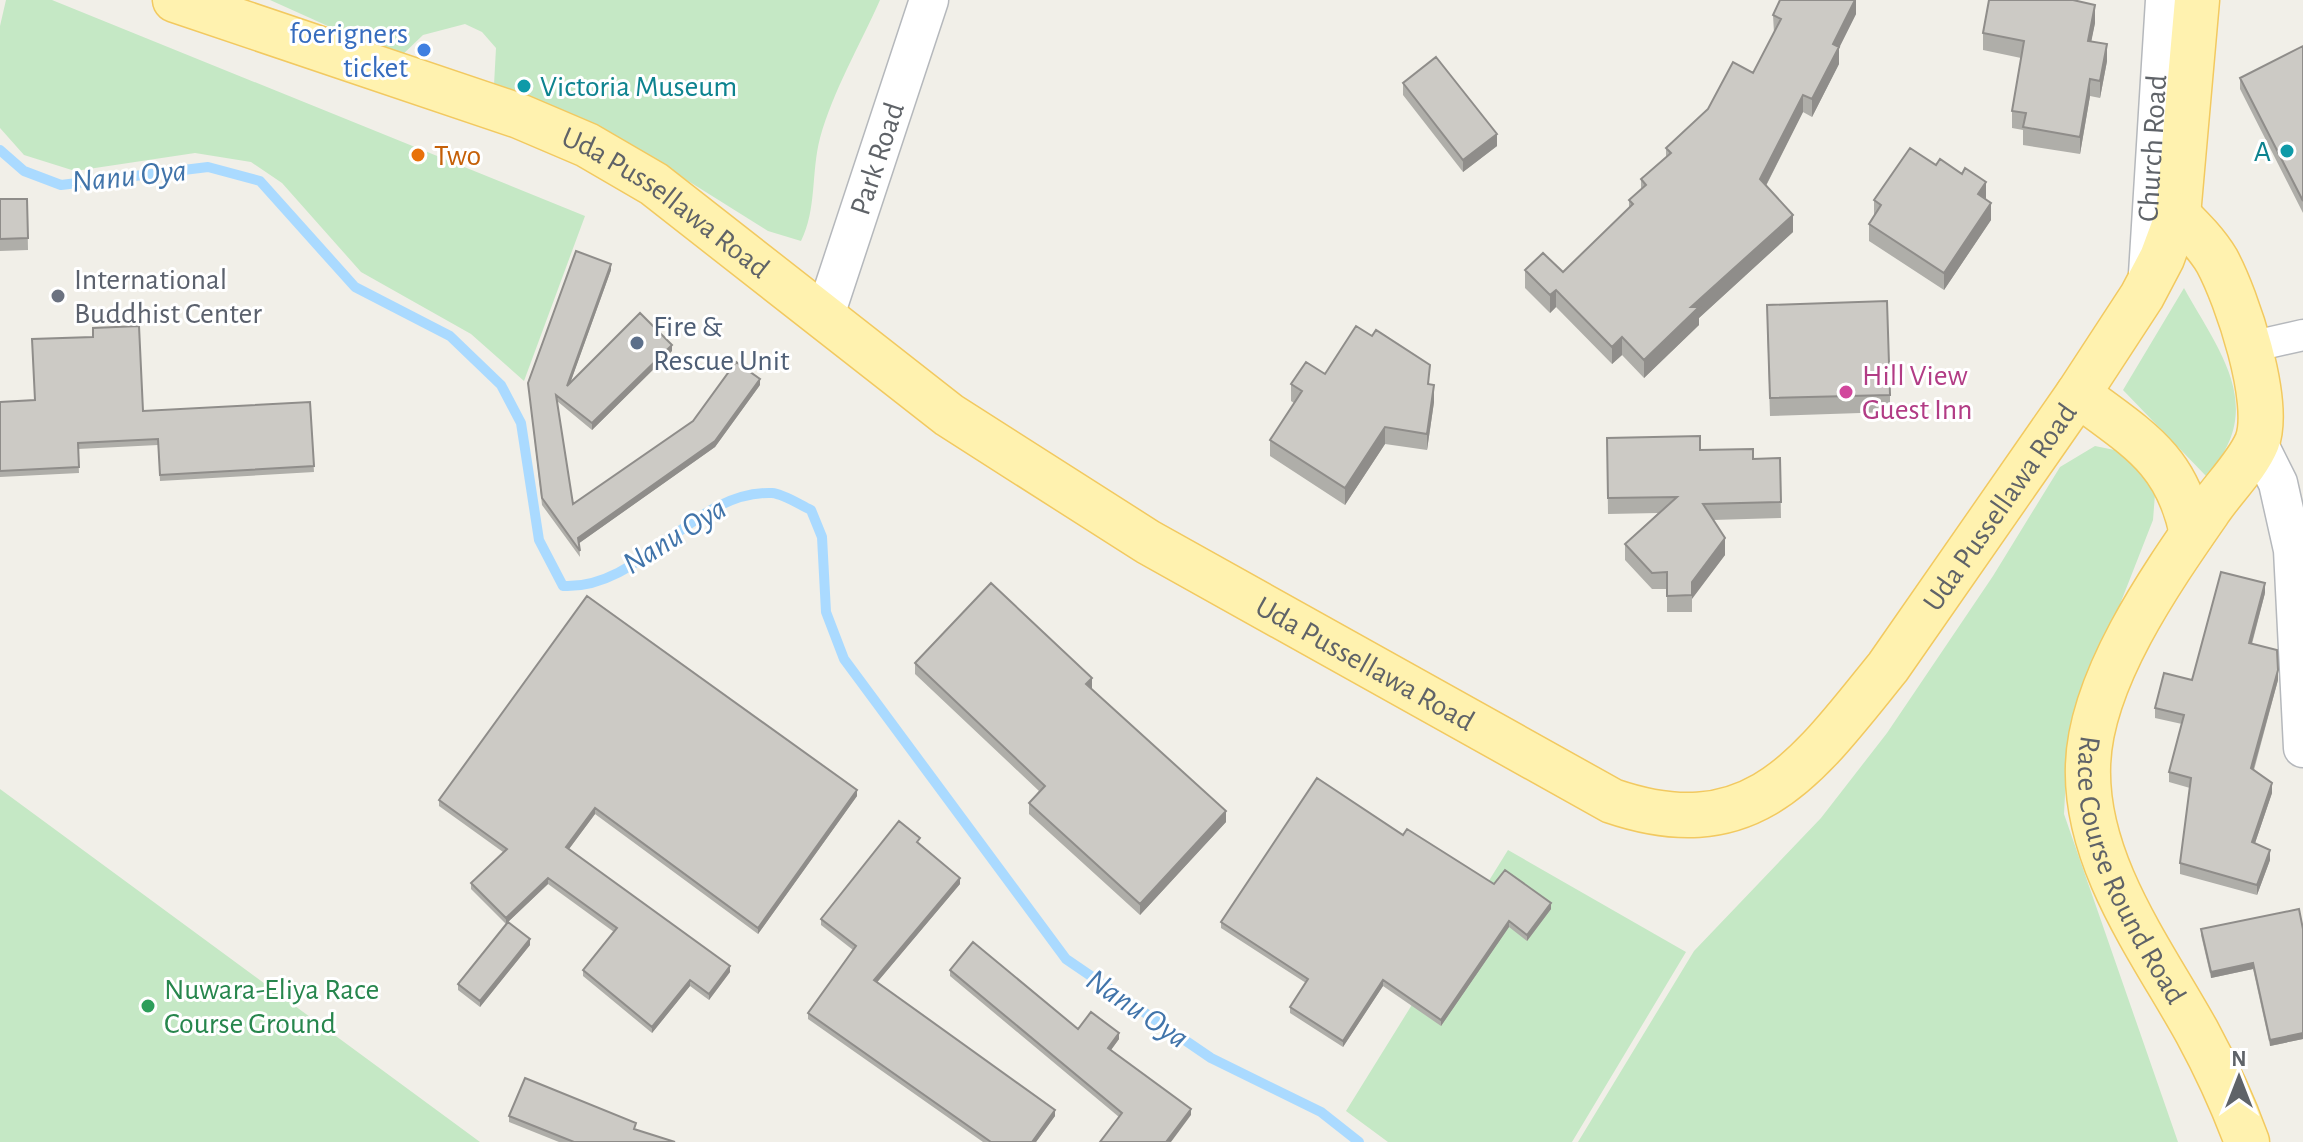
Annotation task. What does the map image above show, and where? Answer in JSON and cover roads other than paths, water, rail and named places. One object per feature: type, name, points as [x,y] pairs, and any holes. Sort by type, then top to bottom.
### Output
[{"type":"main road","name":"Uda Pussellawa Road","points":[[175,0],[519,116],[587,145],[654,184],[949,415],[1148,542],[1612,801],[1647,813],[1681,817],[1717,815],[1748,805],[1781,784],[1840,725],[1888,667],[2078,394],[2142,296],[2178,215],[2197,0]]},
{"type":"main road","points":[[2178,215],[2216,260],[2250,347],[2258,405],[2257,441]]},
{"type":"main road","points":[[2078,394],[2147,446],[2166,466],[2181,490],[2192,534]]},
{"type":"main road","name":"Race Course Round Road","points":[[2247,1142],[2199,1036],[2129,909],[2095,833],[2088,765],[2092,730],[2148,601],[2257,441]]},
{"type":"street","name":"Park Road","points":[[824,318],[929,0]]},
{"type":"street","name":"Church Road","points":[[2142,296],[2161,0]]},
{"type":"street","points":[[2250,347],[2303,335]]},
{"type":"street","points":[[2257,441],[2278,483],[2293,550],[2303,748]]},
{"type":"waterway","name":"Nanu Oya","points":[[0,150],[24,171],[61,185],[208,167],[260,181],[355,287],[450,336],[501,385],[521,423],[539,540],[563,586],[592,583],[618,573],[692,522],[743,496],[777,494],[811,510],[822,537],[826,612],[844,659],[1066,959],[1211,1058],[1321,1112],[1359,1142]]},
{"type":"place","name":"foerigners ticket","points":[[424,50]]},
{"type":"place","name":"Victoria Museum","points":[[524,86]]},
{"type":"place","name":"A","points":[[2287,151]]},
{"type":"place","name":"Two","points":[[418,155]]},
{"type":"place","name":"International Buddhist Center","points":[[58,296]]},
{"type":"place","name":"Fire & Rescue Unit","points":[[637,343]]},
{"type":"place","name":"Hill View Guest Inn","points":[[1846,392]]},
{"type":"place","name":"Nuwara-Eliya Race Course Ground","points":[[148,1006]]}]
